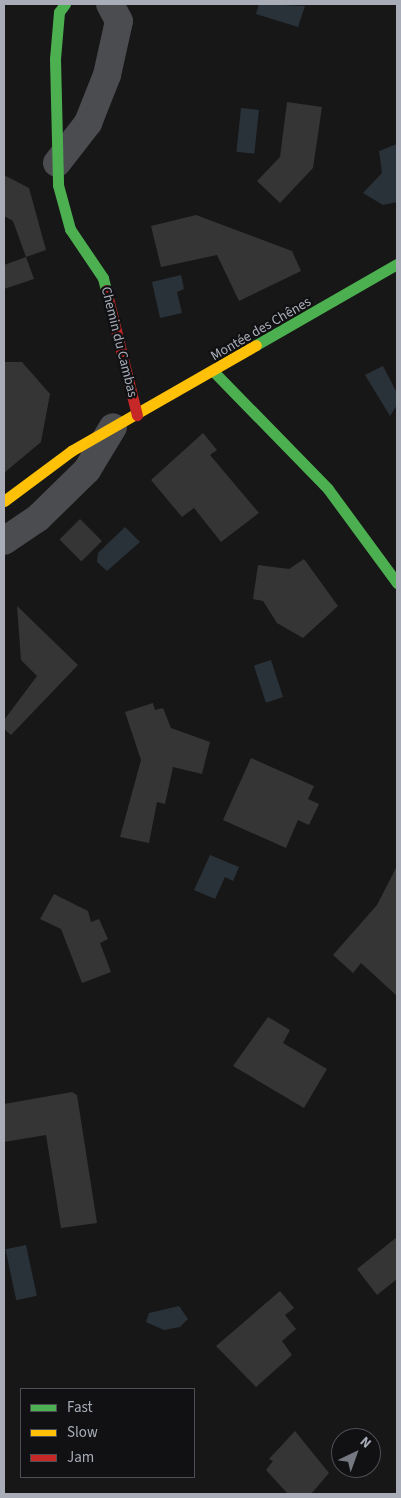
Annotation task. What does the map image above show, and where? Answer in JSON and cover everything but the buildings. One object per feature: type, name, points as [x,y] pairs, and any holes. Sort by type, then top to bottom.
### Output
[{"type":"street","name":"Chemin du Cambas","points":[[4,502],[71,451],[137,415],[103,278],[70,229],[57,163],[54,58],[59,12],[65,4]]},
{"type":"street","points":[[57,163],[88,123],[107,75],[118,21],[110,4]]},
{"type":"street","name":"Montée des Chênes","points":[[137,415],[397,264]]},
{"type":"street","points":[[214,372],[328,489],[397,583]]},
{"type":"street","points":[[4,541],[38,518],[87,470],[113,427]]},
{"type":"shaded area","points":[[259,4],[305,6],[298,27],[256,14]]},
{"type":"shaded area","points":[[241,108],[259,110],[254,154],[236,152]]},
{"type":"shaded area","points":[[397,144],[397,202],[383,205],[363,193],[382,173],[379,151]]},
{"type":"shaded area","points":[[181,275],[184,289],[177,292],[182,313],[160,318],[152,282]]},
{"type":"shaded area","points":[[383,366],[397,393],[397,405],[390,416],[365,375]]},
{"type":"shaded area","points":[[125,527],[140,542],[107,571],[97,562],[98,553]]},
{"type":"shaded area","points":[[271,660],[283,697],[266,703],[254,666]]},
{"type":"shaded area","points":[[210,855],[239,867],[233,881],[225,877],[215,899],[194,890]]},
{"type":"shaded area","points":[[26,1245],[37,1296],[16,1300],[5,1249]]},
{"type":"shaded area","points":[[179,1306],[188,1319],[180,1327],[164,1330],[146,1322],[149,1313]]},
{"type":"traffic: fast","points":[[65,4],[59,12],[55,59],[58,185],[70,229],[103,278],[106,290]]},
{"type":"traffic: fast","points":[[256,345],[397,264]]},
{"type":"traffic: fast","points":[[214,372],[328,489],[397,583]]},
{"type":"traffic: slow","points":[[4,501],[71,451],[256,345]]},
{"type":"traffic: jam","points":[[106,290],[137,415]]}]
